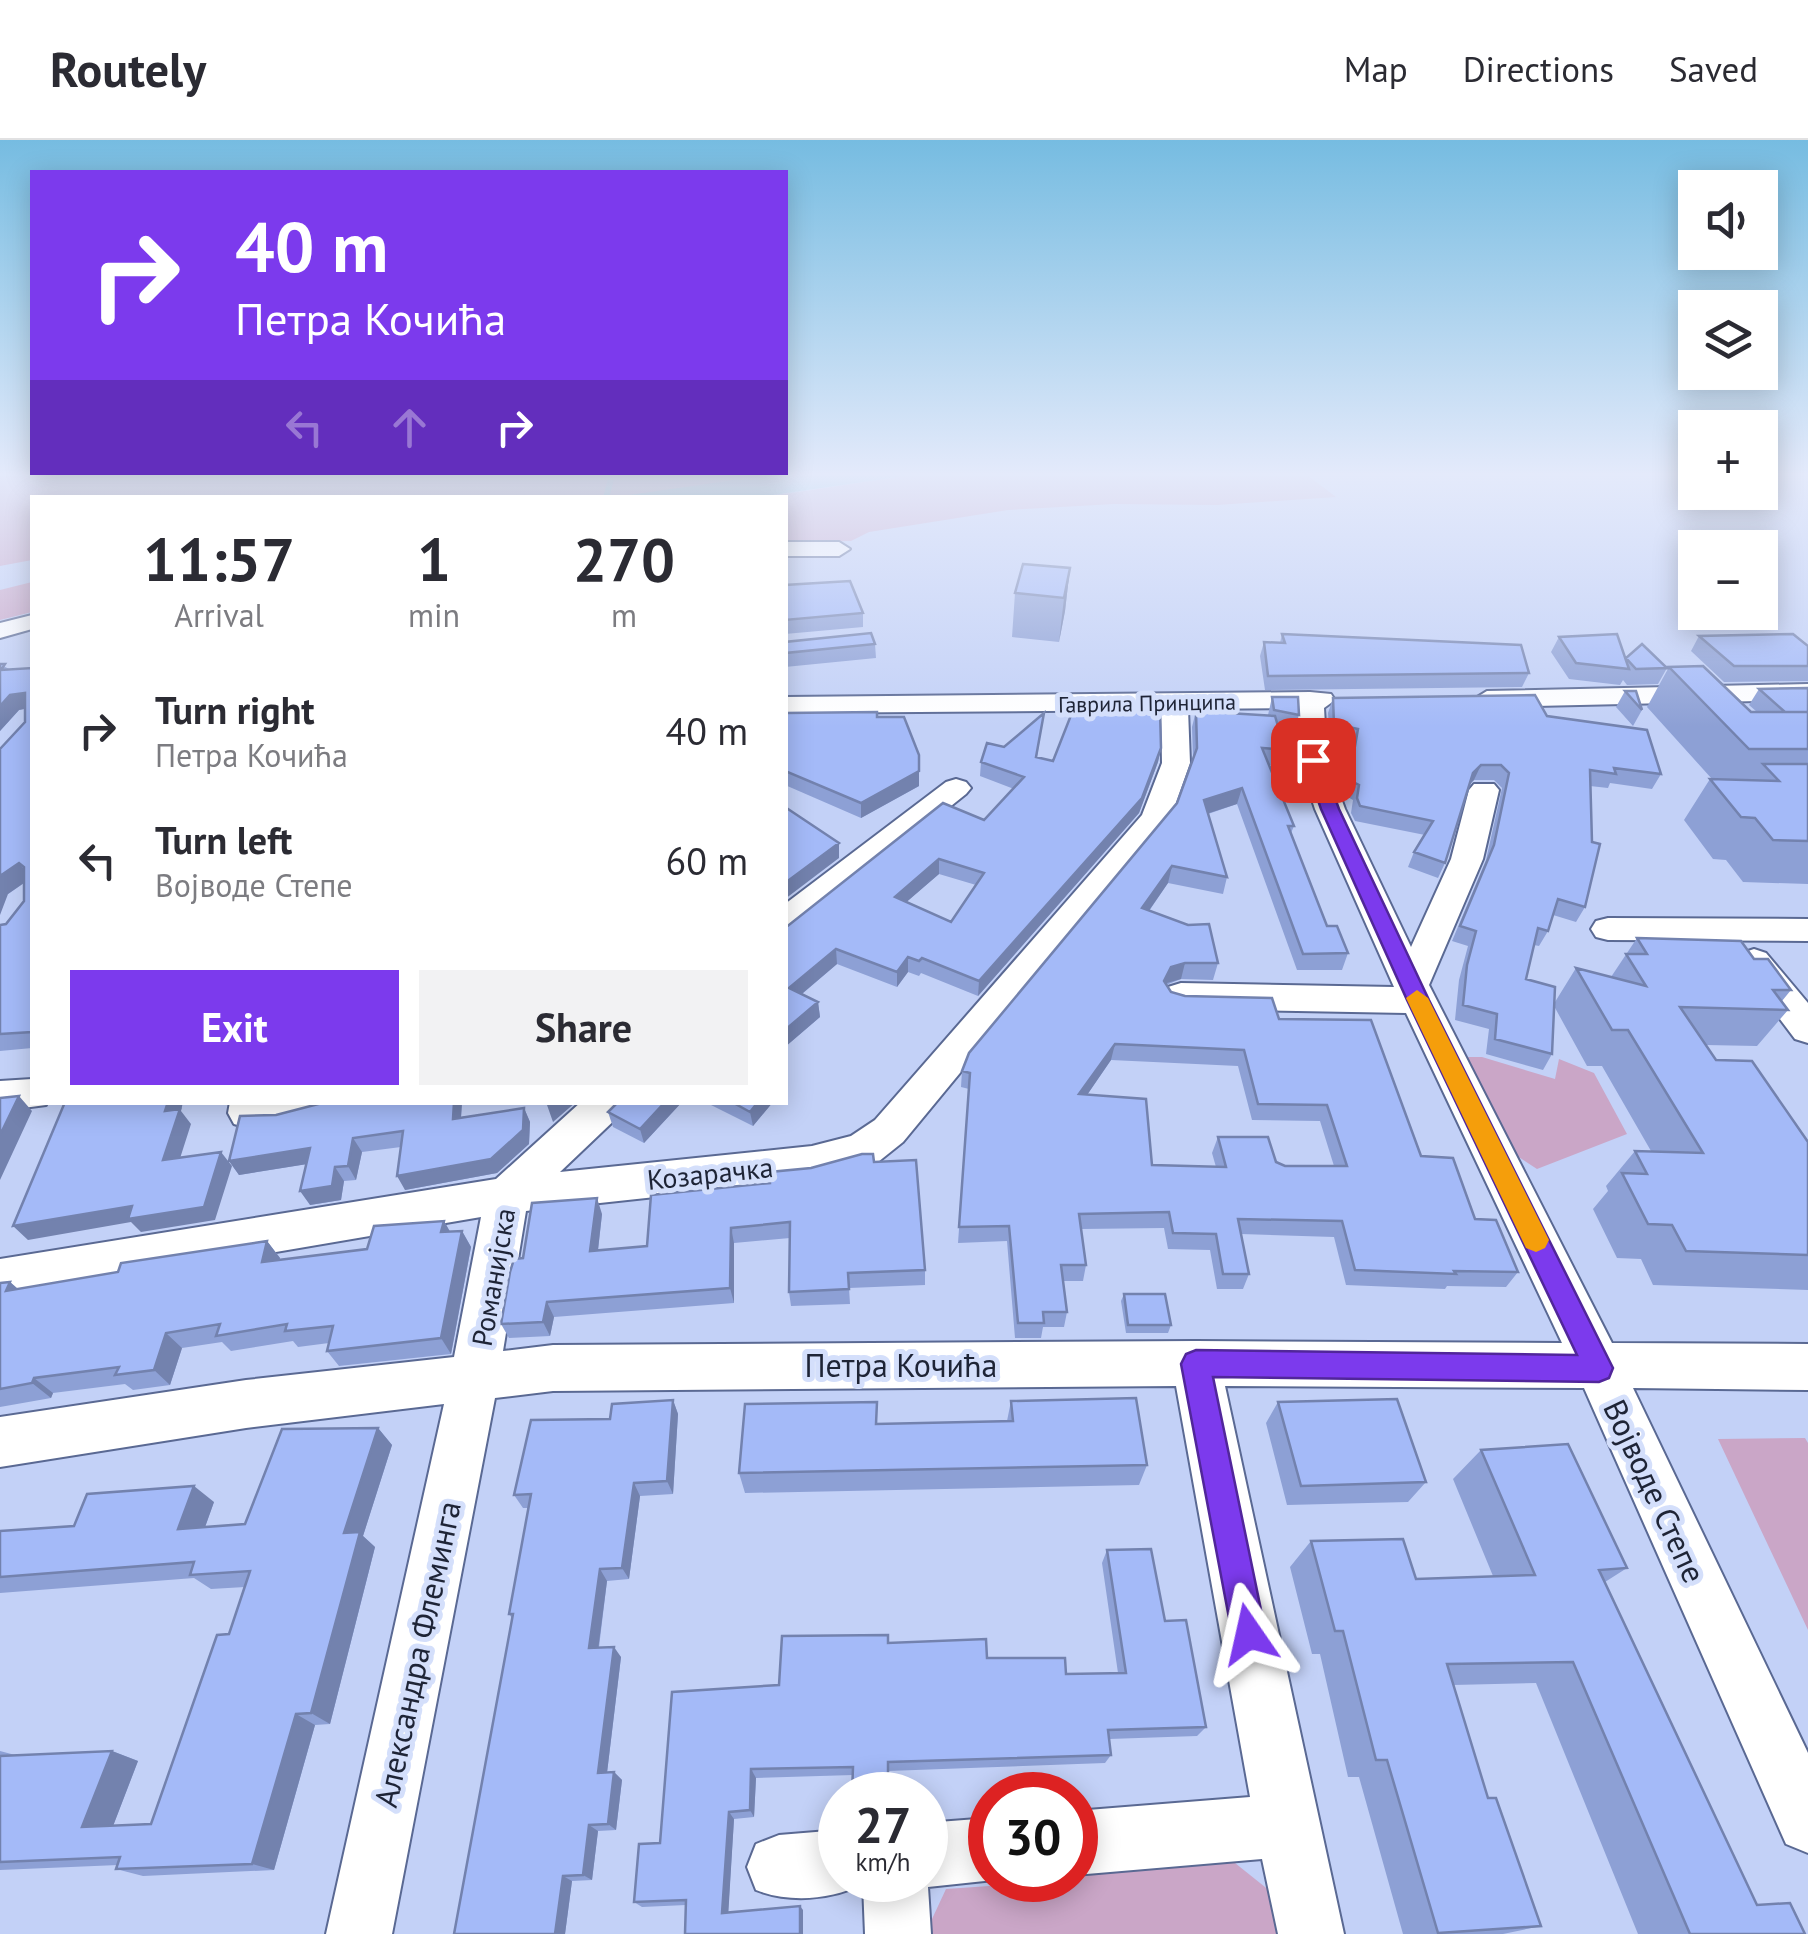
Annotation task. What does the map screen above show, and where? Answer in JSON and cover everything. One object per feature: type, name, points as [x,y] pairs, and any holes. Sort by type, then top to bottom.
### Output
[{"type":"street","points":[[0,630],[30,622]]},
{"type":"street","points":[[1456,700],[1808,692]]},
{"type":"street","name":"Гаврила Принципа","points":[[788,705],[1328,700]]},
{"type":"street","name":"Војводе Степе","points":[[1328,700],[1313,760],[1320,783],[1414,993],[1599,1368],[1808,1822]]},
{"type":"street","name":"Козарачка","points":[[0,1278],[508,1195],[812,1163],[864,1150],[889,1131],[1156,818],[1176,763],[1174,703]]},
{"type":"street","points":[[788,919],[956,788]]},
{"type":"street","points":[[1181,996],[1414,993],[1467,860],[1484,790]]},
{"type":"street","points":[[1608,929],[1808,930]]},
{"type":"street","points":[[1728,929],[1808,1029]]},
{"type":"street","points":[[0,1096],[30,1094]]},
{"type":"street","points":[[250,1105],[248,1114],[303,1105]]},
{"type":"street","name":"Романијска","points":[[476,1375],[508,1195],[605,1105]]},
{"type":"street","points":[[1196,1364],[1312,1934]]},
{"type":"street","name":"Петра Кочића","points":[[0,1442],[476,1375],[631,1366],[1808,1367]]},
{"type":"street","name":"Александра Флеминга","points":[[359,1934],[476,1375]]},
{"type":"street","points":[[1098,1841],[1287,1826]]},
{"type":"street","points":[[778,1868],[818,1864]]},
{"type":"street","points":[[896,1902],[898,1934]]},
{"type":"shaded area","points":[[0,559],[30,559],[30,560],[0,566]]},
{"type":"shaded area","points":[[30,582],[30,612],[0,620],[0,590]]},
{"type":"shaded area","points":[[1462,1057],[1482,1057],[1555,1079],[1559,1059],[1594,1073],[1627,1134],[1537,1169],[1500,1145]]},
{"type":"shaded area","points":[[1805,1438],[1808,1443],[1808,1630],[1718,1439]]},
{"type":"shaded area","points":[[1230,1859],[1270,1891],[1284,1934],[925,1934],[940,1902],[948,1902],[948,1889],[968,1887],[968,1902],[1098,1902],[1098,1873]]},
{"type":"building","points":[[1023,564],[1070,568],[1064,598],[1015,593]]},
{"type":"building","points":[[850,581],[863,613],[788,620],[788,585]]},
{"type":"building","points":[[871,633],[875,644],[788,653],[788,642]]},
{"type":"building","points":[[1282,634],[1521,645],[1529,673],[1268,676],[1264,642],[1285,643]]},
{"type":"building","points":[[1617,634],[1629,669],[1576,663],[1559,637]]},
{"type":"building","points":[[1793,634],[1808,646],[1808,666],[1734,666],[1699,636]]},
{"type":"building","points":[[1642,644],[1667,668],[1636,669],[1626,658]]},
{"type":"building","points":[[0,664],[5,664],[1,670],[30,668],[30,1032],[0,1034],[0,925],[6,924],[24,901],[24,867],[19,863],[0,876],[0,749],[25,722],[25,693],[10,695],[0,706]]},
{"type":"building","points":[[1703,666],[1751,712],[1808,712],[1808,749],[1749,749],[1669,667]]},
{"type":"building","points":[[1808,688],[1808,712],[1785,712],[1759,689]]},
{"type":"building","points":[[1625,691],[1636,691],[1642,710]]},
{"type":"building","points":[[1535,695],[1547,716],[1647,730],[1661,774],[1614,768],[1616,774],[1590,770],[1592,842],[1600,844],[1585,907],[1558,899],[1548,931],[1538,928],[1526,979],[1555,987],[1552,1054],[1495,1039],[1497,1014],[1463,1005],[1476,931],[1460,926],[1494,845],[1509,773],[1501,765],[1481,765],[1473,773],[1445,863],[1414,852],[1433,821],[1360,806],[1359,785],[1349,780],[1358,729],[1334,724],[1333,698]]},
{"type":"building","points":[[1272,697],[1298,697],[1299,715],[1274,710]]},
{"type":"building","points":[[1075,705],[1160,711],[1161,748],[1142,798],[979,981],[922,958],[919,961],[908,957],[897,972],[836,949],[789,988],[818,1002],[788,1027],[788,926],[943,803],[984,820],[1024,777],[981,762],[987,743],[1004,747],[1044,713],[1036,757],[1053,761]],"holes":[[[939,859],[984,873],[951,922],[895,897]]]},
{"type":"building","points":[[1196,711],[1275,716],[1285,750],[1262,748],[1294,826],[1288,826],[1327,926],[1337,926],[1348,953],[1303,954],[1242,788],[1204,800],[1227,877],[1172,866],[1142,908],[1188,925],[1209,924],[1218,963],[1171,967],[1164,981],[1171,992],[1185,996],[1272,998],[1279,1019],[1371,1020],[1421,1156],[1453,1158],[1475,1219],[1496,1220],[1518,1272],[1355,1270],[1342,1221],[1238,1219],[1249,1274],[1223,1274],[1216,1234],[1173,1233],[1169,1212],[1079,1214],[1086,1265],[1061,1265],[1067,1312],[1043,1312],[1044,1323],[1018,1323],[1009,1226],[959,1227],[970,1073],[962,1071],[969,1053],[1177,803],[1197,748]],"holes":[[[1115,1044],[1244,1050],[1258,1104],[1327,1105],[1347,1166],[1285,1166],[1276,1162],[1268,1137],[1218,1137],[1226,1167],[1152,1165],[1146,1099],[1079,1094]]]},
{"type":"building","points":[[877,712],[877,717],[904,717],[919,755],[919,771],[861,803],[788,772],[788,713]]},
{"type":"building","points":[[1763,764],[1808,764],[1808,841],[1773,840],[1755,818],[1741,817],[1710,779],[1779,781]]},
{"type":"building","points":[[788,809],[839,843],[788,881]]},
{"type":"building","points":[[1637,938],[1741,941],[1754,959],[1768,959],[1791,990],[1773,990],[1788,1010],[1680,1007],[1716,1060],[1752,1061],[1808,1142],[1808,1255],[1686,1251],[1672,1225],[1648,1224],[1622,1173],[1647,1174],[1635,1151],[1703,1153],[1628,1030],[1612,1030],[1576,968],[1646,986],[1626,954],[1647,954]]},
{"type":"building","points":[[19,1096],[0,1135],[0,1098]]},
{"type":"building","points":[[64,1105],[167,1105],[165,1111],[180,1109],[163,1160],[221,1152],[204,1207],[128,1219],[132,1206],[13,1226]]},
{"type":"building","points":[[314,1105],[454,1105],[453,1119],[524,1108],[523,1130],[491,1159],[397,1176],[403,1131],[353,1138],[348,1166],[335,1167],[332,1186],[300,1191],[310,1148],[229,1161],[240,1116],[276,1115]]},
{"type":"building","points":[[615,1105],[662,1105],[640,1129],[608,1112]]},
{"type":"building","points":[[737,1105],[756,1105],[750,1112]]},
{"type":"building","points":[[873,1154],[874,1162],[916,1160],[925,1270],[848,1273],[849,1289],[789,1292],[790,1222],[731,1228],[730,1288],[547,1302],[543,1322],[501,1324],[514,1259],[523,1258],[532,1203],[597,1198],[590,1251],[647,1246],[651,1195],[770,1183],[770,1172],[811,1168]]},
{"type":"building","points":[[444,1221],[441,1232],[462,1231],[441,1338],[327,1351],[333,1326],[285,1331],[287,1324],[216,1336],[220,1324],[166,1333],[154,1370],[115,1375],[119,1367],[34,1378],[32,1383],[0,1389],[0,1283],[10,1282],[6,1291],[118,1272],[121,1263],[267,1241],[262,1262],[367,1249],[374,1226]]},
{"type":"building","points":[[1124,1294],[1165,1294],[1171,1325],[1128,1325]]},
{"type":"building","points":[[1136,1398],[1147,1465],[739,1473],[745,1404],[877,1402],[876,1424],[1013,1421],[1011,1401]]},
{"type":"building","points":[[1397,1399],[1426,1482],[1301,1486],[1278,1402]]},
{"type":"building","points":[[673,1400],[667,1481],[634,1483],[622,1568],[600,1569],[589,1648],[614,1647],[598,1773],[614,1772],[608,1824],[589,1825],[583,1875],[563,1876],[555,1934],[454,1934],[531,1494],[514,1495],[531,1420],[610,1419],[612,1404]]},
{"type":"building","points":[[378,1428],[344,1533],[360,1532],[311,1713],[296,1714],[252,1864],[116,1869],[120,1857],[0,1862],[0,1756],[112,1751],[82,1827],[151,1824],[217,1635],[229,1634],[250,1571],[190,1575],[194,1562],[0,1577],[0,1531],[74,1526],[87,1494],[194,1486],[178,1529],[245,1524],[282,1429]]},
{"type":"building","points":[[1568,1444],[1627,1568],[1599,1570],[1757,1905],[1790,1903],[1805,1934],[1690,1934],[1573,1662],[1447,1664],[1488,1798],[1496,1798],[1541,1926],[1438,1933],[1387,1760],[1376,1760],[1343,1631],[1335,1631],[1311,1541],[1403,1539],[1416,1579],[1535,1575],[1481,1450]]},
{"type":"building","points":[[1151,1549],[1165,1621],[1186,1620],[1206,1727],[1108,1730],[1111,1755],[888,1762],[888,1772],[853,1772],[853,1767],[751,1769],[750,1810],[729,1812],[722,1913],[800,1906],[800,1934],[685,1934],[686,1900],[634,1902],[639,1844],[660,1843],[672,1692],[779,1685],[782,1636],[888,1635],[888,1643],[986,1639],[987,1658],[1065,1658],[1066,1674],[1126,1673],[1107,1550]]},
{"type":"slow traffic","points":[[1417,998],[1536,1240]]},
{"type":"route","points":[[1249,1634],[1196,1364],[1599,1368],[1418,1000],[1330,809],[1313,760]]}]
